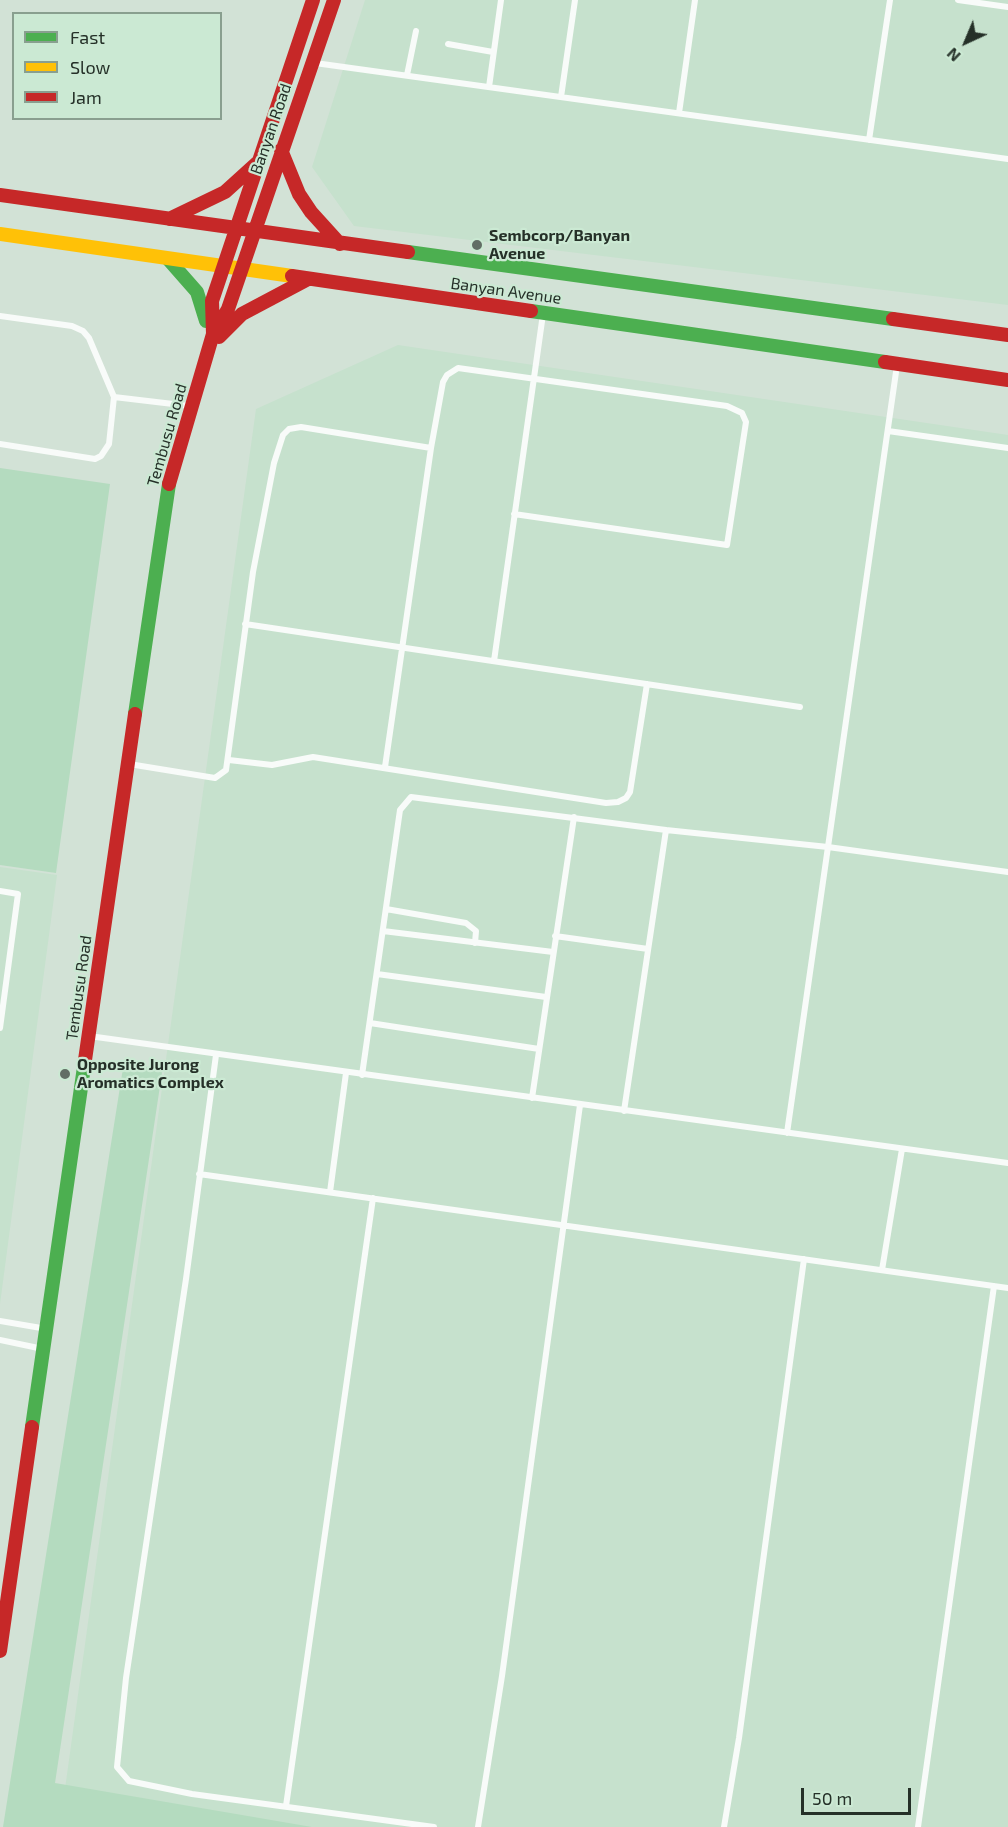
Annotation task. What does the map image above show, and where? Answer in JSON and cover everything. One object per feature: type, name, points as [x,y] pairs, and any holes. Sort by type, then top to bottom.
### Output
[{"type":"street","name":"Banyan Road","points":[[224,267],[313,0]]},
{"type":"street","name":"Banyan Road","points":[[241,270],[334,0]]},
{"type":"street","points":[[281,150],[299,194],[311,212],[340,244]]},
{"type":"street","points":[[168,220],[225,192],[260,159]]},
{"type":"street","name":"Banyan Avenue","points":[[0,195],[237,230],[1008,335]]},
{"type":"street","name":"Banyan Avenue","points":[[0,234],[1008,380]]},
{"type":"street","points":[[168,259],[197,292],[212,340],[242,314],[308,279]]},
{"type":"street","name":"Tembusu Road","points":[[212,340],[212,302],[224,267]]},
{"type":"street","name":"Tembusu Road","points":[[1,1642],[169,482],[212,340],[228,309],[241,270]]},
{"type":"lane","points":[[489,87],[501,0]]},
{"type":"lane","points":[[561,97],[574,0]]},
{"type":"lane","points":[[679,113],[695,0]]},
{"type":"lane","points":[[869,140],[890,0]]},
{"type":"lane","points":[[958,0],[1008,7]]},
{"type":"lane","points":[[407,75],[416,31]]},
{"type":"lane","points":[[448,44],[493,52]]},
{"type":"lane","points":[[311,62],[1008,159]]},
{"type":"lane","points":[[494,661],[543,313]]},
{"type":"lane","points":[[0,315],[72,326],[83,331],[89,338],[114,397],[109,444],[101,456],[95,459],[0,444]]},
{"type":"lane","points":[[787,1133],[897,364]]},
{"type":"lane","points":[[385,767],[430,448],[442,382],[452,370],[458,368],[727,406],[741,413],[746,431],[727,545],[514,514]]},
{"type":"lane","points":[[114,397],[192,406]]},
{"type":"lane","points":[[128,764],[215,778],[226,770],[246,624],[274,463],[283,435],[289,429],[300,427],[430,448]]},
{"type":"lane","points":[[888,431],[1008,448]]},
{"type":"lane","points":[[246,624],[800,707]]},
{"type":"lane","points":[[229,760],[272,765],[313,757],[606,803],[618,802],[626,798],[630,792],[647,684]]},
{"type":"lane","points":[[362,1075],[400,810],[411,797],[666,830],[828,847],[1008,872]]},
{"type":"lane","points":[[532,1098],[574,817]]},
{"type":"lane","points":[[624,1111],[666,830]]},
{"type":"lane","points":[[0,891],[18,894],[0,1028]]},
{"type":"lane","points":[[386,909],[466,923],[476,931],[476,943]]},
{"type":"lane","points":[[383,931],[553,952]]},
{"type":"lane","points":[[555,936],[648,949]]},
{"type":"lane","points":[[377,974],[546,997]]},
{"type":"lane","points":[[370,1023],[539,1049]]},
{"type":"lane","points":[[89,1036],[1008,1163]]},
{"type":"lane","points":[[216,1055],[116,1759],[122,1775],[129,1781],[192,1794],[434,1827]]},
{"type":"lane","points":[[330,1192],[346,1073]]},
{"type":"lane","points":[[478,1827],[502,1676],[561,1225],[580,1105]]},
{"type":"lane","points":[[882,1270],[902,1149]]},
{"type":"lane","points":[[199,1174],[1008,1288]]},
{"type":"lane","points":[[286,1806],[373,1198]]},
{"type":"lane","points":[[724,1827],[741,1727],[804,1259]]},
{"type":"lane","points":[[918,1827],[994,1286]]},
{"type":"lane","points":[[0,1321],[47,1329]]},
{"type":"lane","points":[[0,1340],[44,1349]]},
{"type":"shaded area","points":[[365,0],[1008,0],[1008,305],[354,226],[312,167]]},
{"type":"shaded area","points":[[398,345],[1008,435],[1008,1827],[249,1827],[64,1796],[256,409]]},
{"type":"shaded area","points":[[0,468],[110,484],[56,873],[0,865]]},
{"type":"shaded area","points":[[0,867],[57,875],[0,1304]]},
{"type":"shaded area","points":[[163,1066],[55,1783],[312,1827],[3,1827],[123,1068]]},
{"type":"traffic: fast","points":[[408,252],[893,319]]},
{"type":"traffic: fast","points":[[168,259],[197,292],[206,321]]},
{"type":"traffic: fast","points":[[531,311],[885,362]]},
{"type":"traffic: fast","points":[[135,714],[169,484]]},
{"type":"traffic: fast","points":[[32,1427],[85,1060]]},
{"type":"traffic: slow","points":[[0,234],[292,276]]},
{"type":"traffic: jam","points":[[169,484],[213,334],[212,301],[313,0]]},
{"type":"traffic: jam","points":[[214,333],[228,309],[334,0]]},
{"type":"traffic: jam","points":[[281,150],[299,194],[311,212],[340,244]]},
{"type":"traffic: jam","points":[[169,219],[225,192],[257,163]]},
{"type":"traffic: jam","points":[[0,195],[408,252]]},
{"type":"traffic: jam","points":[[292,276],[531,311]]},
{"type":"traffic: jam","points":[[219,337],[242,314],[308,279]]},
{"type":"traffic: jam","points":[[893,319],[1008,335]]},
{"type":"traffic: jam","points":[[885,362],[1008,380]]},
{"type":"traffic: jam","points":[[85,1060],[135,714]]},
{"type":"traffic: jam","points":[[0,1651],[32,1427]]},
{"type":"place","name":"Sembcorp/Banyan Avenue","points":[[477,245]]},
{"type":"place","name":"Opposite Jurong Aromatics Complex","points":[[65,1074]]}]
